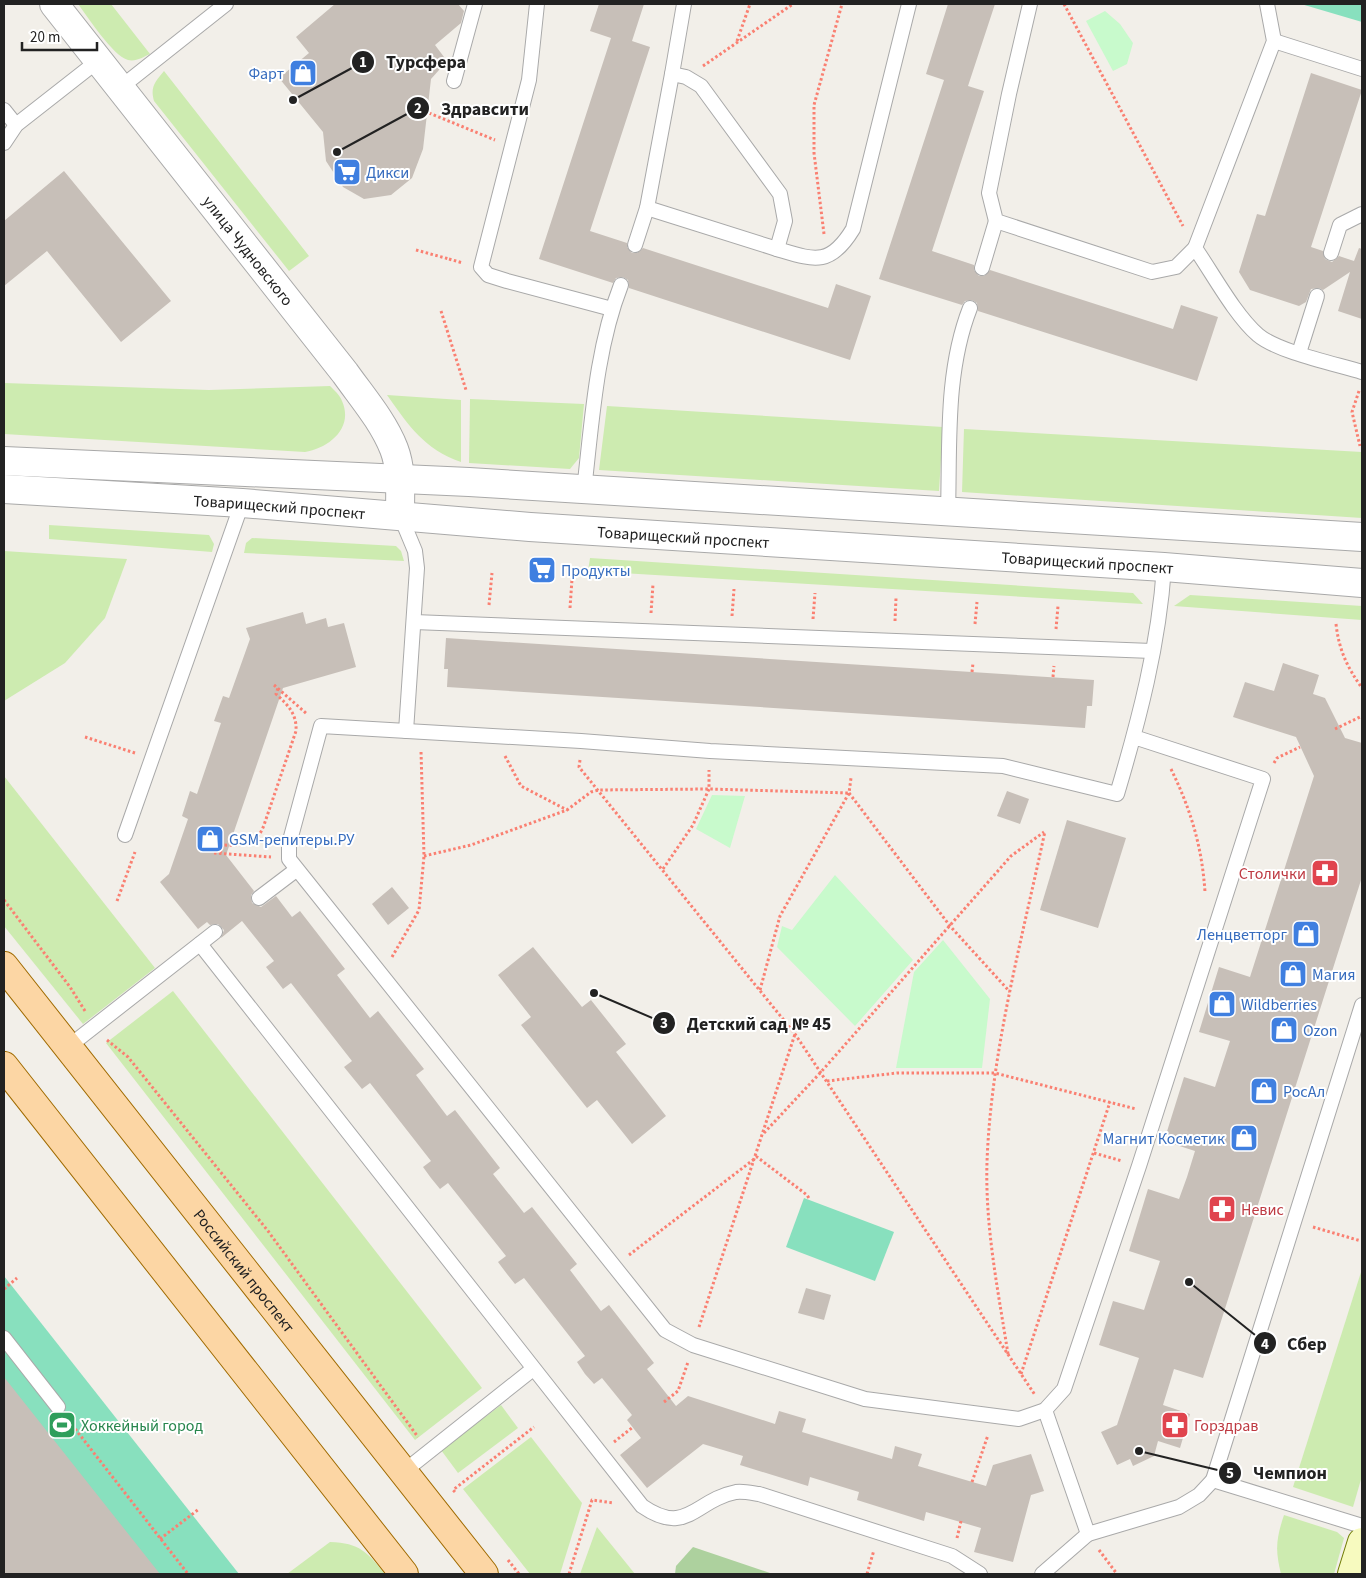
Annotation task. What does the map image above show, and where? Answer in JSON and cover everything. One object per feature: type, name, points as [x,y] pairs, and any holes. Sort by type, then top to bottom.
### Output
[{"type":"main road","name":"Российский проспект","points":[[4,966],[402,1473],[484,1574]]},
{"type":"main road","points":[[4,1066],[404,1574]]},
{"type":"main road","points":[[1352,1574],[1362,1542]]},
{"type":"street","name":"улица Чудновского","points":[[54,4],[346,372],[380,422],[394,450],[400,479],[400,515]]},
{"type":"street","name":"Товарищеский проспект","points":[[4,461],[400,479],[1362,537]]},
{"type":"street","name":"Товарищеский проспект","points":[[4,489],[242,503],[530,526],[1164,567],[1362,583]]},
{"type":"lane","points":[[120,88],[226,4]]},
{"type":"lane","points":[[454,81],[475,4]]},
{"type":"lane","points":[[537,4],[529,80],[481,267],[488,275],[612,309]]},
{"type":"lane","points":[[634,245],[647,208],[684,4]]},
{"type":"lane","points":[[647,208],[806,257],[827,257],[842,248],[852,229],[909,4]]},
{"type":"lane","points":[[982,268],[996,221],[989,193],[1008,94],[1030,4]]},
{"type":"lane","points":[[996,221],[1152,272],[1176,267],[1195,248],[1274,40],[1267,4]]},
{"type":"lane","points":[[1274,40],[1362,69]]},
{"type":"lane","points":[[4,143],[16,125],[98,60]]},
{"type":"lane","points":[[672,74],[686,77],[701,86],[780,194],[785,221],[777,249]]},
{"type":"lane","points":[[4,110],[16,125]]},
{"type":"lane","points":[[1331,254],[1340,225],[1362,214]]},
{"type":"lane","points":[[1195,248],[1248,324],[1259,336],[1274,345],[1362,372]]},
{"type":"lane","points":[[584,490],[595,398],[612,309],[621,285]]},
{"type":"lane","points":[[1299,353],[1317,296]]},
{"type":"lane","points":[[948,512],[954,361],[959,335],[970,308]]},
{"type":"lane","points":[[125,835],[242,503]]},
{"type":"lane","points":[[400,515],[415,551],[417,568],[414,622],[413,732]]},
{"type":"lane","points":[[1134,737],[1263,779],[1156,1115],[1064,1390],[1045,1410],[1019,1419],[865,1399],[693,1345],[665,1330],[293,864],[289,844],[321,726],[581,741],[710,751],[1003,766],[1117,794],[1134,737],[1161,611],[1164,567]]},
{"type":"lane","points":[[414,622],[1152,651]]},
{"type":"lane","points":[[259,898],[293,864]]},
{"type":"lane","points":[[68,1047],[216,932]]},
{"type":"lane","points":[[200,944],[642,1506],[658,1517],[677,1519],[719,1497],[737,1492],[759,1494],[952,1556],[980,1574]]},
{"type":"lane","points":[[1042,1574],[1088,1534],[1179,1507],[1199,1495],[1214,1480],[1362,1005]]},
{"type":"lane","points":[[4,1338],[58,1407]]},
{"type":"lane","points":[[402,1473],[533,1368]]},
{"type":"lane","points":[[1045,1410],[1088,1534]]},
{"type":"lane","points":[[1214,1480],[1362,1526]]},
{"type":"path","points":[[736,42],[750,4]]},
{"type":"path","points":[[686,77],[793,4]]},
{"type":"path","points":[[827,257],[814,153],[814,105],[842,4]]},
{"type":"path","points":[[1064,4],[1195,248]]},
{"type":"path","points":[[429,113],[506,144],[506,139],[513,142]]},
{"type":"path","points":[[416,250],[481,267]]},
{"type":"path","points":[[441,311],[466,390]]},
{"type":"path","points":[[1360,388],[1352,412],[1360,446]]},
{"type":"path","points":[[1336,624],[1339,646],[1349,670],[1362,688]]},
{"type":"path","points":[[274,685],[321,726]]},
{"type":"path","points":[[220,853],[223,845],[248,844],[261,833],[264,825],[296,731],[291,708],[276,694],[278,688]]},
{"type":"path","points":[[1335,730],[1362,716]]},
{"type":"path","points":[[381,974],[419,910],[424,856],[413,732]]},
{"type":"path","points":[[493,736],[521,786],[567,810]]},
{"type":"path","points":[[85,737],[152,758]]},
{"type":"path","points":[[581,741],[579,767],[795,1034],[1045,1410]]},
{"type":"path","points":[[1160,746],[1188,803],[1203,862],[1205,901]]},
{"type":"path","points":[[1263,779],[1277,758],[1300,747]]},
{"type":"path","points":[[663,869],[693,825],[709,789],[710,751]]},
{"type":"path","points":[[424,856],[471,845],[567,810],[591,792],[598,790],[709,789],[849,792]]},
{"type":"path","points":[[849,792],[950,926],[1010,993]]},
{"type":"path","points":[[760,990],[780,916],[849,792]]},
{"type":"path","points":[[764,1133],[821,1072],[1011,856],[1045,831],[995,1073],[987,1162],[989,1224],[1008,1355]]},
{"type":"path","points":[[214,853],[293,864]]},
{"type":"path","points":[[4,900],[70,986],[95,1026],[112,1046],[128,1057],[268,1231],[404,1414],[410,1428],[430,1451]]},
{"type":"path","points":[[705,1311],[757,1157],[795,1034]]},
{"type":"path","points":[[827,1081],[897,1073],[995,1073],[1156,1115]]},
{"type":"path","points":[[1021,1374],[1110,1102]]},
{"type":"path","points":[[1094,1153],[1139,1166]]},
{"type":"path","points":[[614,1266],[757,1157]]},
{"type":"path","points":[[757,1157],[807,1195],[810,1200]]},
{"type":"path","points":[[1294,1222],[1361,1241]]},
{"type":"path","points":[[4,1289],[18,1278]]},
{"type":"path","points":[[664,1402],[678,1391]]},
{"type":"path","points":[[58,1407],[188,1574]]},
{"type":"path","points":[[972,1482],[993,1417]]},
{"type":"path","points":[[459,1498],[453,1490],[534,1428]]},
{"type":"path","points":[[569,1574],[592,1500]]},
{"type":"path","points":[[160,1539],[199,1509]]},
{"type":"path","points":[[867,1574],[879,1533]]},
{"type":"path","points":[[1088,1534],[1116,1574]]},
{"type":"path","points":[[507,1559],[519,1574]]},
{"type":"green space","points":[[78,4],[111,4],[150,54],[134,60],[122,57],[108,44]]},
{"type":"green space","points":[[1301,4],[1362,4],[1362,22]]},
{"type":"green space","points":[[1105,11],[1120,24],[1133,43],[1127,64],[1113,71],[1086,21]]},
{"type":"green space","points":[[164,71],[309,256],[289,271],[154,101],[154,85]]},
{"type":"green space","points":[[4,383],[209,390],[330,386],[341,399],[345,411],[345,420],[337,435],[330,441],[314,450],[305,452],[4,434]]},
{"type":"green space","points":[[387,395],[461,400],[461,462],[448,457],[418,435]]},
{"type":"green space","points":[[470,399],[584,404],[579,458],[570,469],[469,463]]},
{"type":"green space","points":[[607,406],[943,427],[939,491],[599,470]]},
{"type":"green space","points":[[964,429],[1362,452],[1362,518],[962,492]]},
{"type":"green space","points":[[49,525],[209,535],[214,544],[212,552],[49,539]]},
{"type":"green space","points":[[252,538],[396,546],[401,551],[404,561],[244,553],[246,543]]},
{"type":"green space","points":[[4,551],[127,559],[105,618],[65,663],[4,701]]},
{"type":"green space","points":[[590,558],[1133,593],[1143,604],[588,571]]},
{"type":"green space","points":[[1190,595],[1362,606],[1362,620],[1174,606]]},
{"type":"green space","points":[[4,776],[155,968],[83,1024],[4,926]]},
{"type":"green space","points":[[712,795],[745,796],[730,848],[696,829]]},
{"type":"green space","points":[[835,875],[913,960],[855,1026],[777,947],[782,926],[792,930]]},
{"type":"green space","points":[[943,940],[990,999],[982,1068],[896,1068],[914,972]]},
{"type":"green space","points":[[173,991],[482,1388],[415,1440],[106,1043]]},
{"type":"green space","points":[[804,1198],[894,1232],[875,1281],[786,1247]]},
{"type":"green space","points":[[1362,1269],[1362,1476],[1353,1507],[1293,1487]]},
{"type":"green space","name":"Хоккейный город","points":[[4,1276],[239,1574],[4,1574]]},
{"type":"green space","points":[[501,1405],[518,1428],[458,1473],[441,1450]]},
{"type":"green space","points":[[531,1437],[582,1503],[560,1574],[530,1574],[463,1489]]},
{"type":"green space","points":[[1284,1515],[1337,1532],[1344,1538],[1334,1574],[1281,1574],[1277,1544]]},
{"type":"green space","points":[[597,1527],[635,1574],[580,1574]]},
{"type":"green space","points":[[330,1542],[349,1544],[362,1550],[368,1554],[385,1574],[287,1574]]},
{"type":"green space","points":[[693,1547],[773,1574],[675,1574],[676,1566]]},
{"type":"building","points":[[335,4],[458,4],[464,11],[461,23],[435,45],[447,61],[431,79],[423,149],[412,178],[391,195],[364,199],[343,187],[326,161],[323,132],[279,78],[309,53],[296,37]]},
{"type":"building","points":[[599,4],[644,4],[632,41],[650,47],[590,231],[627,243],[627,247],[632,253],[637,253],[643,248],[828,308],[836,284],[871,296],[850,360],[629,288],[628,280],[623,277],[616,278],[613,283],[539,259],[611,38],[590,31]]},
{"type":"building","points":[[948,4],[995,4],[968,86],[984,91],[932,251],[974,265],[974,270],[979,276],[984,276],[990,270],[1173,329],[1181,305],[1218,317],[1197,381],[978,311],[977,303],[972,300],[965,301],[962,305],[879,279],[944,80],[926,74]]},
{"type":"building","points":[[1311,73],[1362,90],[1311,247],[1323,251],[1325,259],[1332,262],[1339,256],[1354,261],[1359,248],[1362,249],[1362,319],[1338,311],[1350,272],[1323,290],[1319,288],[1311,289],[1306,302],[1299,306],[1250,290],[1239,272],[1257,214],[1265,216]]},
{"type":"building","points":[[64,171],[171,301],[121,342],[47,251],[4,286],[4,221]]},
{"type":"building","points":[[303,612],[306,624],[326,618],[328,627],[344,623],[356,667],[283,688],[226,855],[254,891],[251,895],[252,903],[261,907],[276,896],[292,917],[300,911],[345,969],[337,975],[370,1018],[378,1011],[424,1069],[416,1075],[447,1116],[455,1110],[500,1168],[493,1174],[524,1213],[532,1207],[577,1264],[570,1270],[601,1311],[609,1305],[654,1363],[647,1369],[676,1406],[688,1396],[775,1424],[779,1411],[806,1419],[802,1432],[892,1459],[895,1446],[922,1454],[918,1466],[986,1486],[993,1465],[1031,1454],[1044,1491],[1031,1495],[1013,1562],[974,1552],[981,1528],[926,1512],[924,1521],[857,1500],[859,1492],[810,1477],[808,1486],[740,1465],[743,1456],[703,1444],[647,1488],[620,1455],[641,1438],[627,1420],[632,1415],[602,1378],[594,1384],[585,1374],[577,1362],[585,1356],[524,1278],[515,1284],[507,1274],[498,1262],[506,1256],[448,1183],[440,1189],[431,1178],[423,1167],[431,1161],[370,1083],[362,1089],[344,1067],[352,1061],[291,983],[283,989],[266,967],[274,961],[242,921],[221,938],[224,930],[218,924],[210,925],[207,922],[198,929],[160,882],[169,874],[188,819],[182,816],[190,791],[197,794],[221,723],[214,721],[223,696],[229,698],[250,639],[246,628]]},
{"type":"building","points":[[446,638],[1094,680],[1092,706],[1087,706],[1085,728],[447,687],[448,669],[444,669]]},
{"type":"building","points":[[1283,663],[1319,675],[1313,694],[1325,698],[1345,738],[1362,743],[1362,877],[1203,1378],[1174,1369],[1163,1405],[1190,1414],[1180,1448],[1158,1441],[1154,1456],[1133,1466],[1130,1459],[1117,1465],[1101,1432],[1117,1425],[1139,1358],[1099,1345],[1113,1301],[1144,1310],[1160,1261],[1129,1251],[1148,1189],[1179,1199],[1195,1151],[1164,1141],[1184,1077],[1215,1087],[1230,1041],[1199,1032],[1219,967],[1250,977],[1314,776],[1296,737],[1233,717],[1245,682],[1274,691]]},
{"type":"building","points":[[1007,791],[1029,799],[1020,824],[997,816]]},
{"type":"building","points":[[1067,820],[1126,838],[1098,928],[1040,910]]},
{"type":"building","points":[[392,887],[409,908],[388,925],[372,904]]},
{"type":"building","points":[[533,947],[582,1007],[591,1000],[626,1044],[616,1052],[666,1116],[632,1144],[597,1100],[587,1108],[521,1025],[531,1017],[498,975]]},
{"type":"building","points":[[806,1288],[831,1295],[824,1320],[798,1313]]},
{"type":"building","points":[[4,1377],[95,1492],[160,1574],[4,1574]]},
{"type":"place","name":"Фарт","points":[[303,73]]},
{"type":"place","name":"Турсфера","points":[[293,100]]},
{"type":"place","name":"Здравсити","points":[[337,152]]},
{"type":"place","name":"Дикси","points":[[347,172]]},
{"type":"place","name":"Продукты","points":[[542,570]]},
{"type":"place","name":"GSM-репитеры.РУ","points":[[210,839]]},
{"type":"place","name":"Столички","points":[[1325,873]]},
{"type":"place","name":"Ленцветторг","points":[[1306,934]]},
{"type":"place","name":"Магия","points":[[1293,974]]},
{"type":"place","name":"Детский сад № 45","points":[[594,993]]},
{"type":"place","name":"Wildberries","points":[[1222,1004]]},
{"type":"place","name":"Ozon","points":[[1284,1030]]},
{"type":"place","name":"РосАл","points":[[1264,1091]]},
{"type":"place","name":"Магнит Косметик","points":[[1244,1138]]},
{"type":"place","name":"Невис","points":[[1222,1209]]},
{"type":"place","name":"Сбер","points":[[1189,1282]]},
{"type":"place","name":"Хоккейный город","points":[[62,1425]]},
{"type":"place","name":"Горздрав","points":[[1175,1425]]},
{"type":"place","name":"Чемпион","points":[[1139,1451]]}]
